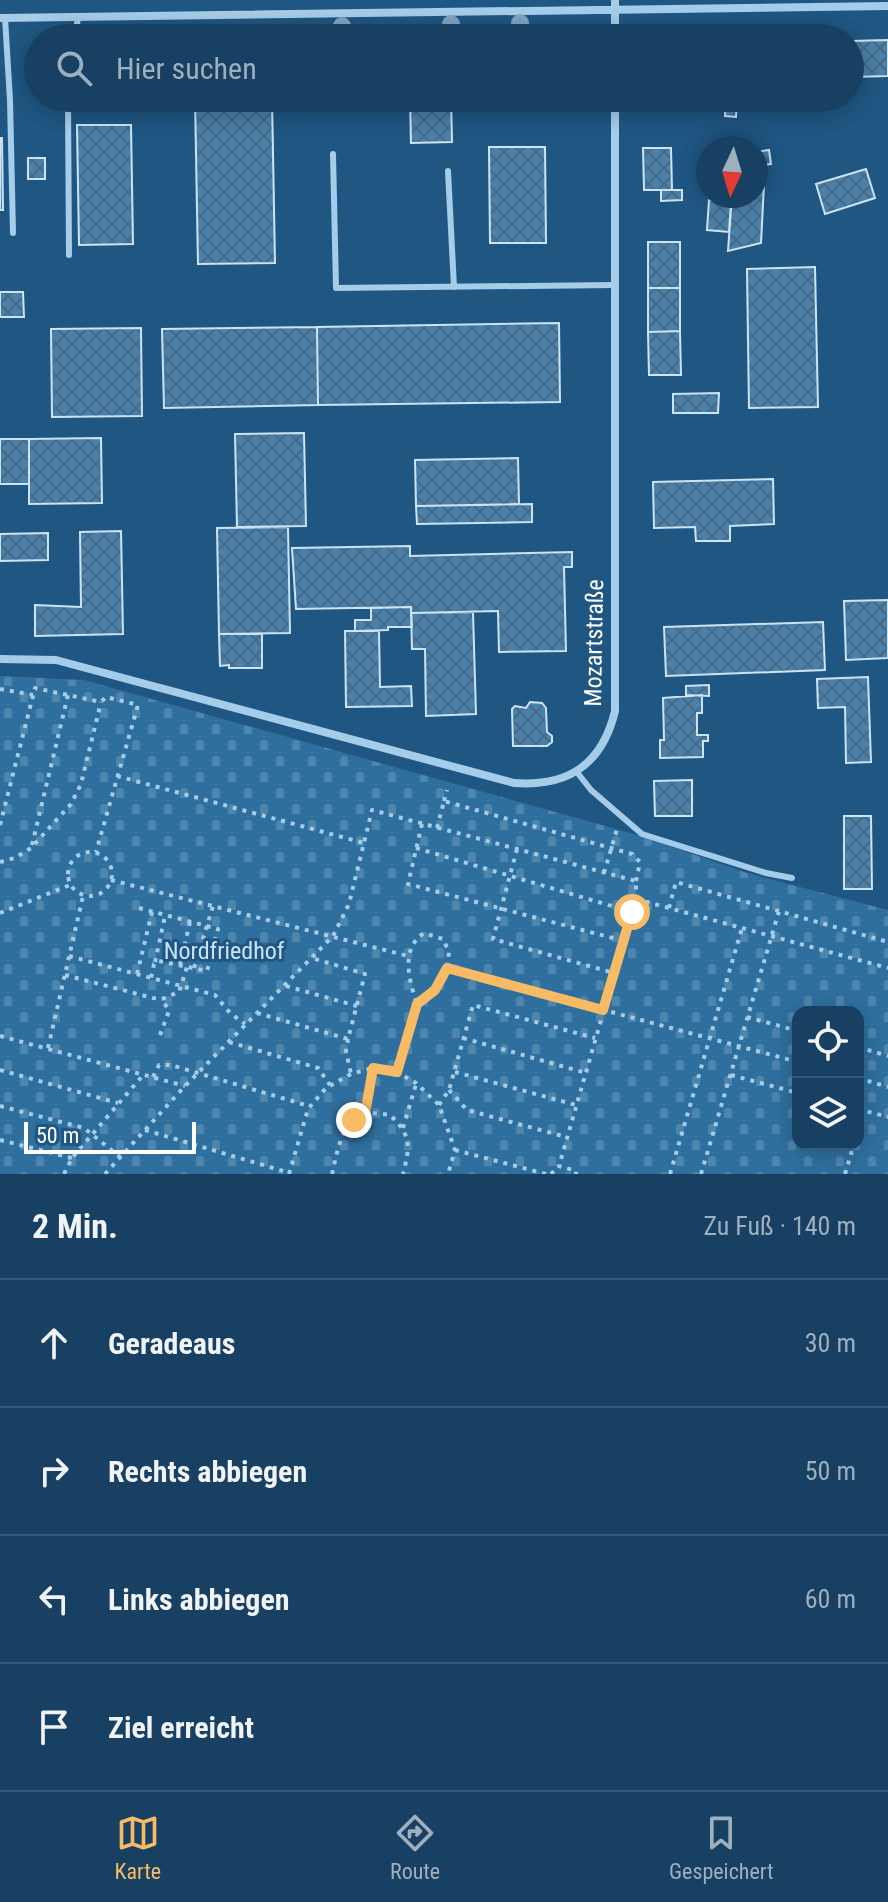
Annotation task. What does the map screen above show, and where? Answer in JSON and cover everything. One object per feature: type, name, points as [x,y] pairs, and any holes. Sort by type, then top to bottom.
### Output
[{"type":"street","points":[[3,18],[615,4],[888,6]]},
{"type":"street","name":"Mozartstraße","points":[[0,659],[56,660],[514,783],[538,785],[584,768],[603,746],[615,711],[615,112]]},
{"type":"lane","points":[[77,24],[78,17]]},
{"type":"lane","points":[[3,18],[10,100],[13,233]]},
{"type":"lane","points":[[68,112],[69,255]]},
{"type":"lane","points":[[333,154],[336,288],[614,285]]},
{"type":"lane","points":[[448,171],[454,287]]},
{"type":"lane","points":[[576,771],[591,790],[642,834],[766,873],[792,878]]},
{"type":"path","points":[[0,825],[35,688],[101,702]]},
{"type":"path","points":[[0,689],[33,695]]},
{"type":"path","points":[[31,848],[68,695]]},
{"type":"path","points":[[0,862],[15,858],[31,848],[71,804],[81,784],[101,702],[106,697],[138,705],[96,852]]},
{"type":"path","points":[[117,776],[364,843]]},
{"type":"path","points":[[437,828],[447,790]]},
{"type":"path","points":[[444,801],[632,854],[640,862],[636,899],[559,1166],[548,1174],[455,1150]]},
{"type":"path","points":[[105,1174],[197,1073],[333,936],[349,904],[372,810],[636,881]]},
{"type":"path","points":[[422,824],[408,884],[624,941]]},
{"type":"path","points":[[416,848],[632,912]]},
{"type":"path","points":[[517,849],[493,939],[614,973]]},
{"type":"path","points":[[87,851],[96,852],[109,863],[111,880],[101,893],[83,896],[70,885],[67,876],[72,860],[87,851]]},
{"type":"path","points":[[111,880],[408,956]]},
{"type":"path","points":[[669,908],[676,882],[888,942]]},
{"type":"path","points":[[0,913],[70,885]]},
{"type":"path","points":[[48,1048],[83,896]]},
{"type":"path","points":[[636,899],[888,968]]},
{"type":"path","points":[[65,975],[162,999],[179,992],[213,906]]},
{"type":"path","points":[[139,908],[218,929],[207,971],[159,961],[154,964]]},
{"type":"path","points":[[701,1174],[779,911]]},
{"type":"path","points":[[137,974],[152,912]]},
{"type":"path","points":[[151,978],[166,915]]},
{"type":"path","points":[[180,965],[190,922]]},
{"type":"path","points":[[670,1174],[742,928]]},
{"type":"path","points":[[397,1072],[417,1004],[410,982],[408,956],[415,939],[424,933],[443,939],[449,952],[447,968],[435,990],[417,1004]]},
{"type":"path","points":[[69,956],[218,996],[230,1013],[246,1024]]},
{"type":"path","points":[[311,958],[365,974],[346,1051],[351,1074]]},
{"type":"path","points":[[447,968],[792,1060]]},
{"type":"path","points":[[285,985],[357,1006]]},
{"type":"path","points":[[160,1035],[169,1011],[162,999]]},
{"type":"path","points":[[439,1105],[449,1090],[473,1005],[595,1038]]},
{"type":"path","points":[[257,1013],[348,1039]]},
{"type":"path","points":[[747,1017],[792,1029]]},
{"type":"path","points":[[0,1036],[185,1086]]},
{"type":"path","points":[[463,1038],[586,1073]]},
{"type":"path","points":[[228,1042],[318,1068],[330,1085]]},
{"type":"path","points":[[864,1049],[888,1056]]},
{"type":"path","points":[[153,1077],[159,1065],[163,1064],[310,1106]]},
{"type":"path","points":[[365,1114],[373,1068]]},
{"type":"path","points":[[145,1130],[290,1174],[310,1106],[330,1085],[351,1074],[373,1068],[397,1072],[416,1083],[439,1105],[455,1150],[448,1174]]},
{"type":"path","points":[[0,1070],[118,1103]]},
{"type":"path","points":[[454,1072],[576,1105]]},
{"type":"path","points":[[64,1174],[72,1158],[144,1074]]},
{"type":"path","points":[[730,1075],[792,1091]]},
{"type":"path","points":[[864,1080],[888,1087]]},
{"type":"path","points":[[403,1128],[416,1083]]},
{"type":"path","points":[[449,1090],[467,1110],[567,1137]]},
{"type":"path","points":[[0,1106],[84,1128],[120,1157]]},
{"type":"path","points":[[864,1110],[888,1117]]},
{"type":"path","points":[[332,1174],[343,1133],[354,1120],[365,1114],[390,1115],[403,1128],[410,1149],[403,1174]]},
{"type":"path","points":[[0,1140],[72,1158]]},
{"type":"path","points":[[845,1174],[852,1150]]},
{"type":"path","points":[[559,1166],[587,1174]]},
{"type":"green space","name":"Nordfriedhof","points":[[0,676],[84,680],[641,836],[747,873],[888,910],[888,1174],[0,1174]]},
{"type":"building","points":[[888,40],[888,76],[864,77],[864,41]]},
{"type":"building","points":[[195,112],[272,112],[275,263],[198,264]]},
{"type":"building","points":[[410,112],[451,112],[452,142],[411,143]]},
{"type":"building","points":[[725,112],[736,112],[736,117],[725,116]]},
{"type":"building","points":[[77,125],[131,125],[133,244],[79,245]]},
{"type":"building","points":[[2,138],[3,210],[0,210]]},
{"type":"building","points":[[489,147],[545,147],[546,243],[490,243]]},
{"type":"building","points":[[643,148],[671,148],[672,190],[644,190]]},
{"type":"building","points":[[28,158],[45,158],[45,179],[28,179]]},
{"type":"building","points":[[866,169],[875,198],[825,214],[816,184]]},
{"type":"building","points":[[661,190],[682,190],[682,200],[661,201]]},
{"type":"building","points":[[708,208],[731,208],[729,232],[707,230]]},
{"type":"building","points":[[731,208],[763,208],[761,243],[728,251]]},
{"type":"building","points":[[648,242],[680,242],[680,288],[648,288]]},
{"type":"building","points":[[815,267],[818,407],[749,408],[747,269]]},
{"type":"building","points":[[648,288],[680,288],[680,331],[648,332]]},
{"type":"building","points":[[0,292],[23,292],[24,317],[0,317]]},
{"type":"building","points":[[559,323],[560,402],[318,405],[317,327]]},
{"type":"building","points":[[317,327],[318,405],[164,408],[162,329]]},
{"type":"building","points":[[141,328],[142,416],[52,417],[51,329]]},
{"type":"building","points":[[680,331],[681,375],[649,375],[648,332]]},
{"type":"building","points":[[719,393],[718,413],[673,413],[673,394]]},
{"type":"building","points":[[304,433],[306,526],[237,527],[235,434]]},
{"type":"building","points":[[101,438],[102,503],[29,504],[29,439]]},
{"type":"building","points":[[0,439],[29,439],[29,484],[0,484]]},
{"type":"building","points":[[518,458],[519,504],[416,506],[415,460]]},
{"type":"building","points":[[773,479],[774,524],[730,526],[730,541],[696,541],[695,527],[654,528],[653,482]]},
{"type":"building","points":[[532,504],[532,522],[417,524],[416,506]]},
{"type":"building","points":[[288,527],[290,633],[219,634],[217,528]]},
{"type":"building","points":[[121,531],[123,634],[35,636],[35,605],[81,607],[80,532]]},
{"type":"building","points":[[48,533],[48,560],[0,561],[0,534]]},
{"type":"building","points":[[410,546],[410,556],[572,552],[572,567],[564,567],[566,651],[499,652],[498,611],[411,613],[411,607],[296,609],[292,548]]},
{"type":"building","points":[[888,600],[888,658],[846,660],[844,601]]},
{"type":"building","points":[[411,607],[412,627],[355,631],[355,620],[371,620],[371,608]]},
{"type":"building","points":[[473,612],[476,714],[426,716],[425,649],[412,649],[411,613]]},
{"type":"building","points":[[823,622],[825,670],[666,676],[664,627]]},
{"type":"building","points":[[345,631],[379,631],[380,687],[411,686],[412,706],[346,707]]},
{"type":"building","points":[[219,634],[262,634],[262,668],[220,666]]},
{"type":"building","points":[[868,677],[871,762],[846,763],[845,707],[818,708],[817,679]]},
{"type":"building","points":[[709,685],[709,696],[686,695],[686,686]]},
{"type":"building","points":[[702,695],[702,713],[697,713],[697,735],[708,735],[708,741],[703,741],[703,757],[660,758],[660,740],[664,740],[663,698]]},
{"type":"building","points":[[530,702],[542,703],[546,708],[547,732],[552,736],[552,742],[547,746],[513,746],[512,709],[515,706],[526,708]]},
{"type":"building","points":[[692,780],[692,816],[655,816],[654,781]]},
{"type":"building","points":[[844,816],[871,816],[872,889],[844,889]]},
{"type":"route","points":[[354,1120],[365,1114],[373,1068],[397,1072],[417,1004],[435,990],[447,968],[603,1010],[632,912]]}]
